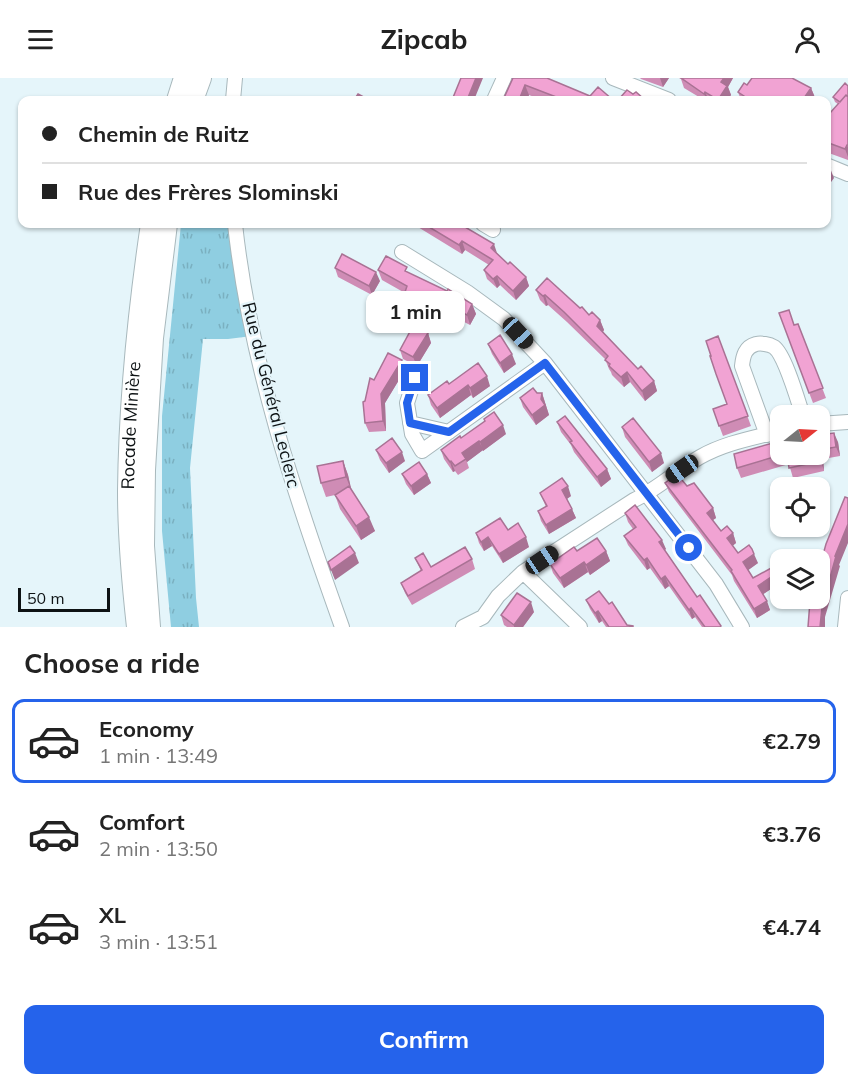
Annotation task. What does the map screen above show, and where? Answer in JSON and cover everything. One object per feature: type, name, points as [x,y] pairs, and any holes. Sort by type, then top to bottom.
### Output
[{"type":"highway","points":[[178,96],[184,78]]},
{"type":"highway","points":[[194,96],[201,78]]},
{"type":"highway","name":"Rocade Minière","points":[[137,627],[131,568],[128,491],[136,337],[150,228]]},
{"type":"highway","name":"Rocade Minière","points":[[150,627],[144,546],[145,470],[153,338],[167,228]]},
{"type":"street","points":[[233,96],[235,78]]},
{"type":"street","points":[[496,96],[504,78]]},
{"type":"street","points":[[614,78],[659,96]]},
{"type":"street","points":[[831,167],[848,174]]},
{"type":"street","name":"Rue du Général Leclerc","points":[[236,228],[252,336],[270,407],[307,530],[342,627]]},
{"type":"street","points":[[402,252],[467,292],[504,319],[545,363],[716,584],[742,627]]},
{"type":"street","points":[[770,427],[742,366],[743,355],[750,347],[763,344],[773,346],[781,355],[799,405]]},
{"type":"street","points":[[415,378],[407,403],[412,434],[422,451],[545,363]]},
{"type":"street","points":[[830,423],[848,422]]},
{"type":"street","points":[[410,423],[449,432]]},
{"type":"street","points":[[463,627],[481,622],[498,596],[523,572],[634,500],[647,494],[699,457],[719,448],[770,434]]},
{"type":"street","points":[[523,572],[580,627]]},
{"type":"street","points":[[844,627],[848,598]]},
{"type":"green space","points":[[181,228],[236,228],[252,336],[203,339],[190,468],[199,627],[171,627],[162,531],[162,416]]},
{"type":"building","points":[[461,78],[476,78],[469,96],[454,96]]},
{"type":"building","points":[[513,78],[547,78],[590,96],[554,96],[525,85],[521,96],[505,96]]},
{"type":"building","points":[[681,78],[724,78],[721,82],[727,86],[721,96],[712,96],[705,92],[704,94]]},
{"type":"building","points":[[752,78],[792,78],[811,88],[805,96],[744,96],[738,92],[744,83],[747,85]]},
{"type":"building","points":[[845,83],[848,86],[848,97],[846,95],[840,102],[833,97]]},
{"type":"building","points":[[598,87],[608,96],[590,96]]},
{"type":"building","points":[[627,90],[633,94],[636,92],[640,96],[622,96]]},
{"type":"building","points":[[846,95],[848,97],[848,145],[845,149],[831,144],[831,112]]},
{"type":"building","points":[[431,228],[467,228],[494,244],[491,248],[526,277],[513,291],[497,276],[493,279],[484,270],[493,260],[462,241],[459,245]]},
{"type":"building","points":[[342,254],[376,272],[369,286],[335,268]]},
{"type":"building","points":[[386,256],[407,267],[405,271],[447,291],[448,289],[472,304],[467,315],[436,299],[431,309],[404,295],[407,286],[378,270]]},
{"type":"building","points":[[547,278],[589,315],[592,312],[600,320],[597,326],[638,369],[641,366],[654,381],[642,391],[627,372],[621,377],[609,366],[610,364],[605,360],[608,356],[564,312],[536,290]]},
{"type":"building","points":[[789,310],[794,325],[798,324],[823,388],[809,393],[779,313]]},
{"type":"building","points":[[413,326],[428,333],[413,357],[400,350]]},
{"type":"building","points":[[500,335],[512,354],[500,363],[488,344]]},
{"type":"building","points":[[718,336],[748,416],[719,426],[713,409],[727,404],[706,341]]},
{"type":"building","points":[[388,353],[402,360],[381,394],[383,421],[365,423],[363,402],[370,378],[374,380]]},
{"type":"building","points":[[478,363],[487,376],[470,388],[468,385],[437,408],[428,395],[447,381],[449,384]]},
{"type":"building","points":[[533,388],[537,393],[542,393],[541,399],[545,405],[532,415],[520,398]]},
{"type":"building","points":[[494,412],[503,425],[462,453],[466,459],[455,466],[441,450],[485,421],[484,419]]},
{"type":"building","points":[[565,416],[607,469],[597,477],[557,422]]},
{"type":"building","points":[[633,418],[661,453],[649,462],[622,427]]},
{"type":"building","points":[[834,433],[836,447],[830,448],[830,434]]},
{"type":"building","points":[[392,438],[402,452],[386,463],[376,450]]},
{"type":"building","points":[[770,444],[770,458],[737,468],[734,454]]},
{"type":"building","points":[[343,461],[346,477],[321,483],[317,466]]},
{"type":"building","points":[[419,462],[427,474],[411,486],[402,474]]},
{"type":"building","points":[[677,474],[687,486],[694,483],[713,508],[707,513],[721,531],[727,526],[733,533],[727,538],[738,553],[749,545],[752,549],[754,554],[743,562],[753,578],[770,569],[770,578],[758,586],[767,601],[754,609],[732,570],[665,483]]},
{"type":"building","points":[[562,478],[568,486],[562,490],[572,509],[546,525],[538,511],[547,506],[540,493]]},
{"type":"building","points":[[349,486],[369,517],[356,526],[335,495]]},
{"type":"building","points":[[845,497],[848,498],[848,524],[835,556],[830,578],[830,549],[825,549]]},
{"type":"building","points":[[635,505],[662,540],[659,542],[697,597],[700,595],[720,627],[705,627],[691,608],[689,610],[665,576],[661,579],[647,558],[644,560],[624,536],[636,527],[625,513]]},
{"type":"building","points":[[500,518],[508,530],[518,523],[526,537],[499,554],[488,537],[481,542],[476,533]]},
{"type":"building","points":[[597,538],[606,551],[586,565],[584,562],[560,578],[550,564],[574,547],[577,551]]},
{"type":"building","points":[[350,546],[355,553],[331,570],[328,562]]},
{"type":"building","points":[[465,547],[472,559],[408,596],[401,583],[422,570],[415,558],[423,553],[431,567]]},
{"type":"building","points":[[599,591],[609,604],[612,602],[627,625],[633,627],[609,627],[598,611],[595,613],[586,600]]},
{"type":"building","points":[[517,593],[531,602],[514,625],[501,615]]},
{"type":"building","points":[[809,609],[822,609],[820,627],[808,627]]},
{"type":"route","points":[[415,378],[407,403],[410,423],[449,432],[545,363],[689,548]]}]
